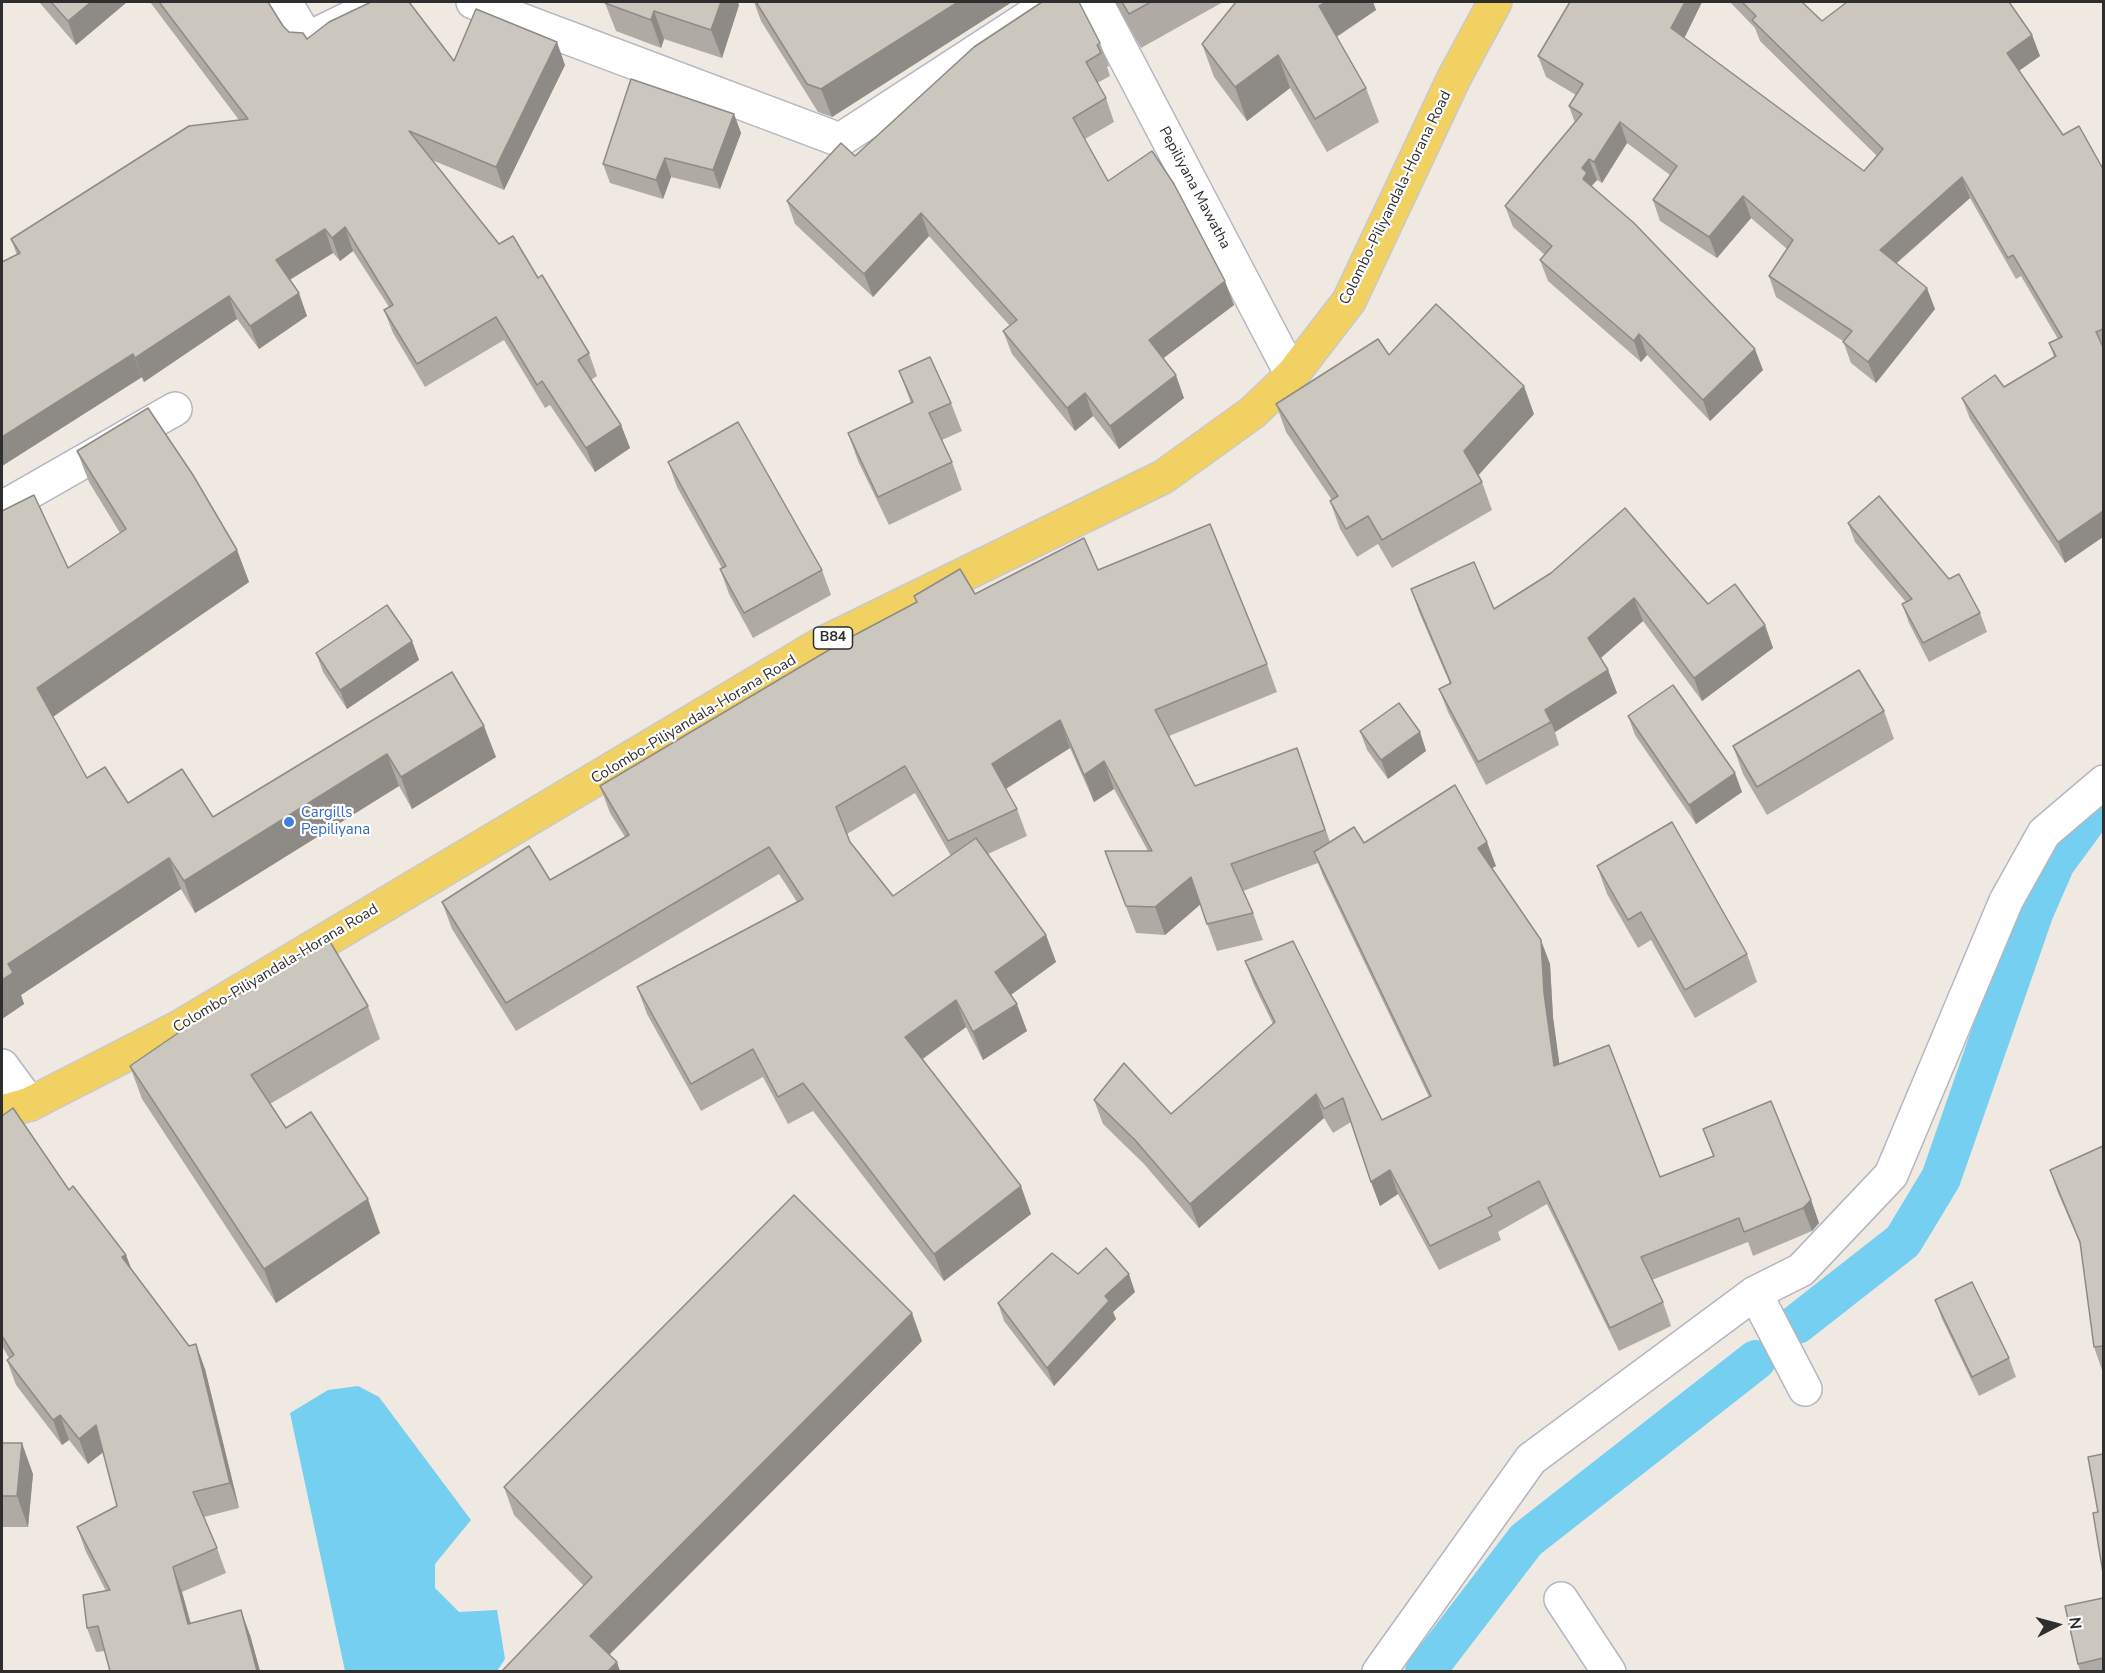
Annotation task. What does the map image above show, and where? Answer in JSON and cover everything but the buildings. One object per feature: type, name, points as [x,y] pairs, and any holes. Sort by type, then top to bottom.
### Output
[{"type":"main road","name":"Colombo-Piliyandala-Horana Road","points":[[16,1108],[180,1027],[820,645],[1163,477],[1252,413],[1292,375],[1349,301],[1454,78],[1496,2]]},
{"type":"street","points":[[285,2],[307,39],[383,2]]},
{"type":"street","points":[[473,2],[840,140],[1052,2]]},
{"type":"street","name":"Pepiliyana Mawatha","points":[[1096,2],[1292,375]]},
{"type":"street","points":[[2,508],[175,409]]},
{"type":"street","points":[[1379,1671],[1531,1459],[1755,1293],[1801,1270],[1891,1175],[2006,901],[2044,833],[2103,782]]},
{"type":"street","points":[[2,1066],[16,1108]]},
{"type":"street","points":[[1755,1293],[1804,1389]]},
{"type":"street","points":[[1560,1599],[1609,1671]]},
{"type":"water","points":[[358,1386],[379,1397],[471,1520],[435,1564],[435,1588],[459,1612],[497,1610],[505,1659],[497,1671],[345,1671],[290,1413],[328,1390]]},
{"type":"waterway","points":[[1797,1324],[1903,1241],[1941,1178],[2034,911],[2055,863],[2088,818],[2104,807]]},
{"type":"waterway","points":[[1425,1672],[1526,1540],[1756,1360]]},
{"type":"place","name":"Cargills Pepiliyana","points":[[289,822]]}]
